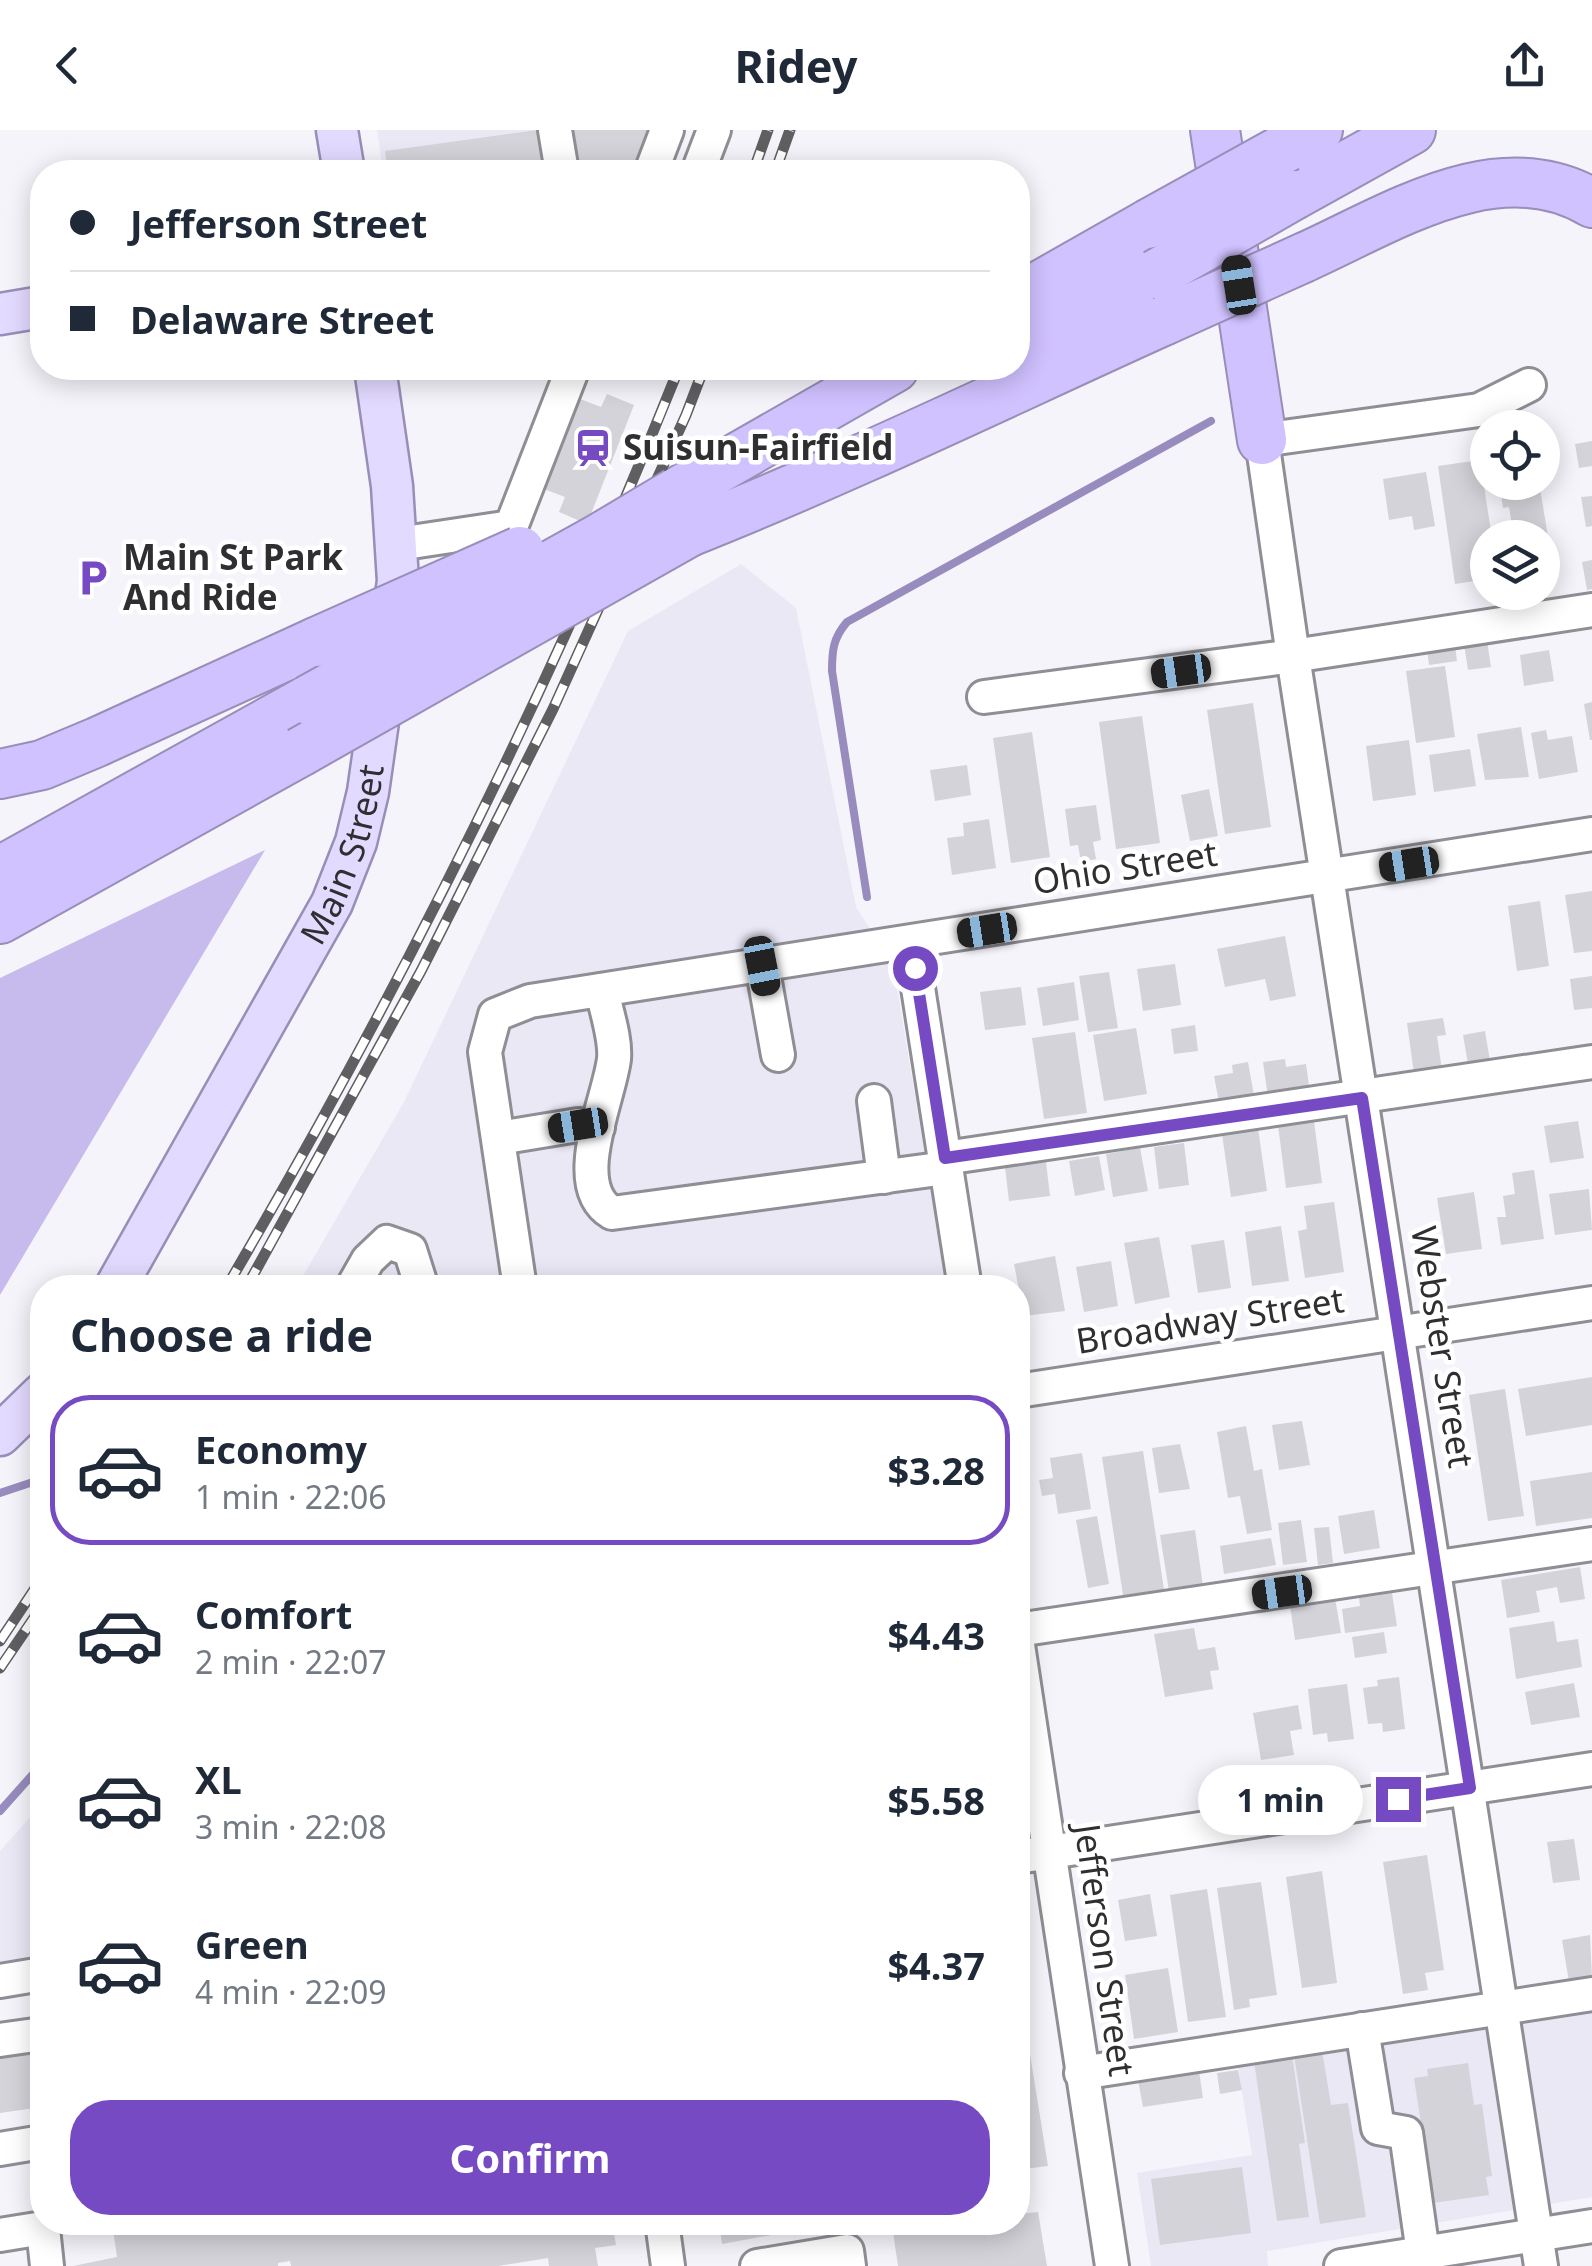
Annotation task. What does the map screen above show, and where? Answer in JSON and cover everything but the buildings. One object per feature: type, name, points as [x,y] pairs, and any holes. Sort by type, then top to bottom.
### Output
[{"type":"highway","points":[[1215,130],[1262,440]]},
{"type":"highway","points":[[1030,342],[1412,130]]},
{"type":"highway","points":[[1030,291],[1302,139]]},
{"type":"highway","points":[[0,871],[598,539],[812,472],[893,442],[1470,187],[1512,180],[1554,186],[1592,202]]},
{"type":"highway","points":[[0,919],[300,752],[683,512],[821,409],[873,380]]},
{"type":"highway","points":[[812,472],[964,380]]},
{"type":"highway","points":[[0,774],[42,765],[97,742],[592,519],[683,512]]},
{"type":"main road","points":[[337,130],[342,160]]},
{"type":"main road","points":[[0,314],[30,309]]},
{"type":"main road","name":"Main Street","points":[[122,1275],[332,902],[356,842],[368,792],[398,581],[398,544],[377,380]]},
{"type":"main road","points":[[0,1434],[30,1405]]},
{"type":"street","points":[[556,130],[560,160]]},
{"type":"street","points":[[656,160],[667,130]]},
{"type":"street","points":[[703,160],[714,130]]},
{"type":"street","points":[[398,544],[511,528],[568,380]]},
{"type":"street","points":[[1262,440],[1479,410],[1529,386]]},
{"type":"street","name":"Webster Street","points":[[1262,440],[1539,2250]]},
{"type":"street","points":[[984,697],[1293,656],[1592,610]]},
{"type":"street","name":"Ohio Street","points":[[499,1138],[486,1052],[494,1015],[530,1001],[1592,834]]},
{"type":"street","points":[[911,943],[963,1275]]},
{"type":"street","points":[[762,966],[778,1055]]},
{"type":"street","points":[[602,990],[615,1055],[591,1155],[597,1199],[612,1214],[884,1177],[946,1163],[1592,1062]]},
{"type":"street","points":[[874,1101],[884,1177]]},
{"type":"street","points":[[518,1275],[499,1138],[585,1124],[598,1127]]},
{"type":"street","points":[[359,1275],[368,1260],[387,1242],[410,1250],[418,1275]]},
{"type":"street","name":"Broadway Street","points":[[1030,1389],[1592,1303]]},
{"type":"street","points":[[1030,1628],[1592,1544]]},
{"type":"street","points":[[1033,1854],[1592,1769]]},
{"type":"street","name":"Jefferson Street","points":[[1030,1812],[1033,1854],[1081,2073],[1112,2266]]},
{"type":"street","points":[[0,1981],[30,1976]]},
{"type":"street","points":[[1081,2073],[1592,1994]]},
{"type":"street","points":[[1362,2029],[1378,2128],[1406,2133],[1414,2258]]},
{"type":"street","points":[[0,2040],[30,2036]]},
{"type":"street","points":[[0,2149],[30,2144]]},
{"type":"street","points":[[1350,2265],[1539,2250],[1592,2226]]},
{"type":"street","points":[[0,2234],[30,2228]]},
{"type":"street","points":[[44,2235],[48,2266]]},
{"type":"street","points":[[664,2235],[668,2266]]},
{"type":"street","points":[[756,2266],[847,2251],[849,2266]]},
{"type":"shaded area","points":[[377,130],[653,130],[642,160],[381,160]]},
{"type":"shaded area","points":[[741,564],[796,608],[856,907],[893,964],[945,1275],[304,1275],[404,1102],[628,631]]},
{"type":"shaded area","points":[[265,850],[0,1295],[0,978]]},
{"type":"shaded area","points":[[30,1817],[30,1969],[0,1974],[0,1851]]},
{"type":"shaded area","points":[[1592,2006],[1592,2197],[1267,2251],[1268,2266],[1151,2266],[1137,2173],[1252,2155],[1237,2060]]},
{"type":"waterway","points":[[867,897],[832,671],[834,645],[842,628],[1211,421]]},
{"type":"waterway","points":[[0,1493],[30,1483]]},
{"type":"waterway","points":[[0,1811],[30,1777]]},
{"type":"railway","points":[[757,160],[768,130]]},
{"type":"railway","points":[[779,160],[790,130]]},
{"type":"railway","points":[[233,1275],[352,1064],[470,836],[579,604],[674,380]]},
{"type":"railway","points":[[253,1275],[421,971],[553,709],[699,380]]},
{"type":"railway","points":[[0,1641],[30,1596]]},
{"type":"railway","points":[[0,1668],[30,1624]]},
{"type":"place","name":"Suisun-Fairfield","points":[[593,448]]},
{"type":"place","name":"Main St Park And Ride","points":[[93,578]]},
{"type":"route","points":[[915,968],[945,1158],[1362,1098],[1470,1788],[1398,1799]]}]
